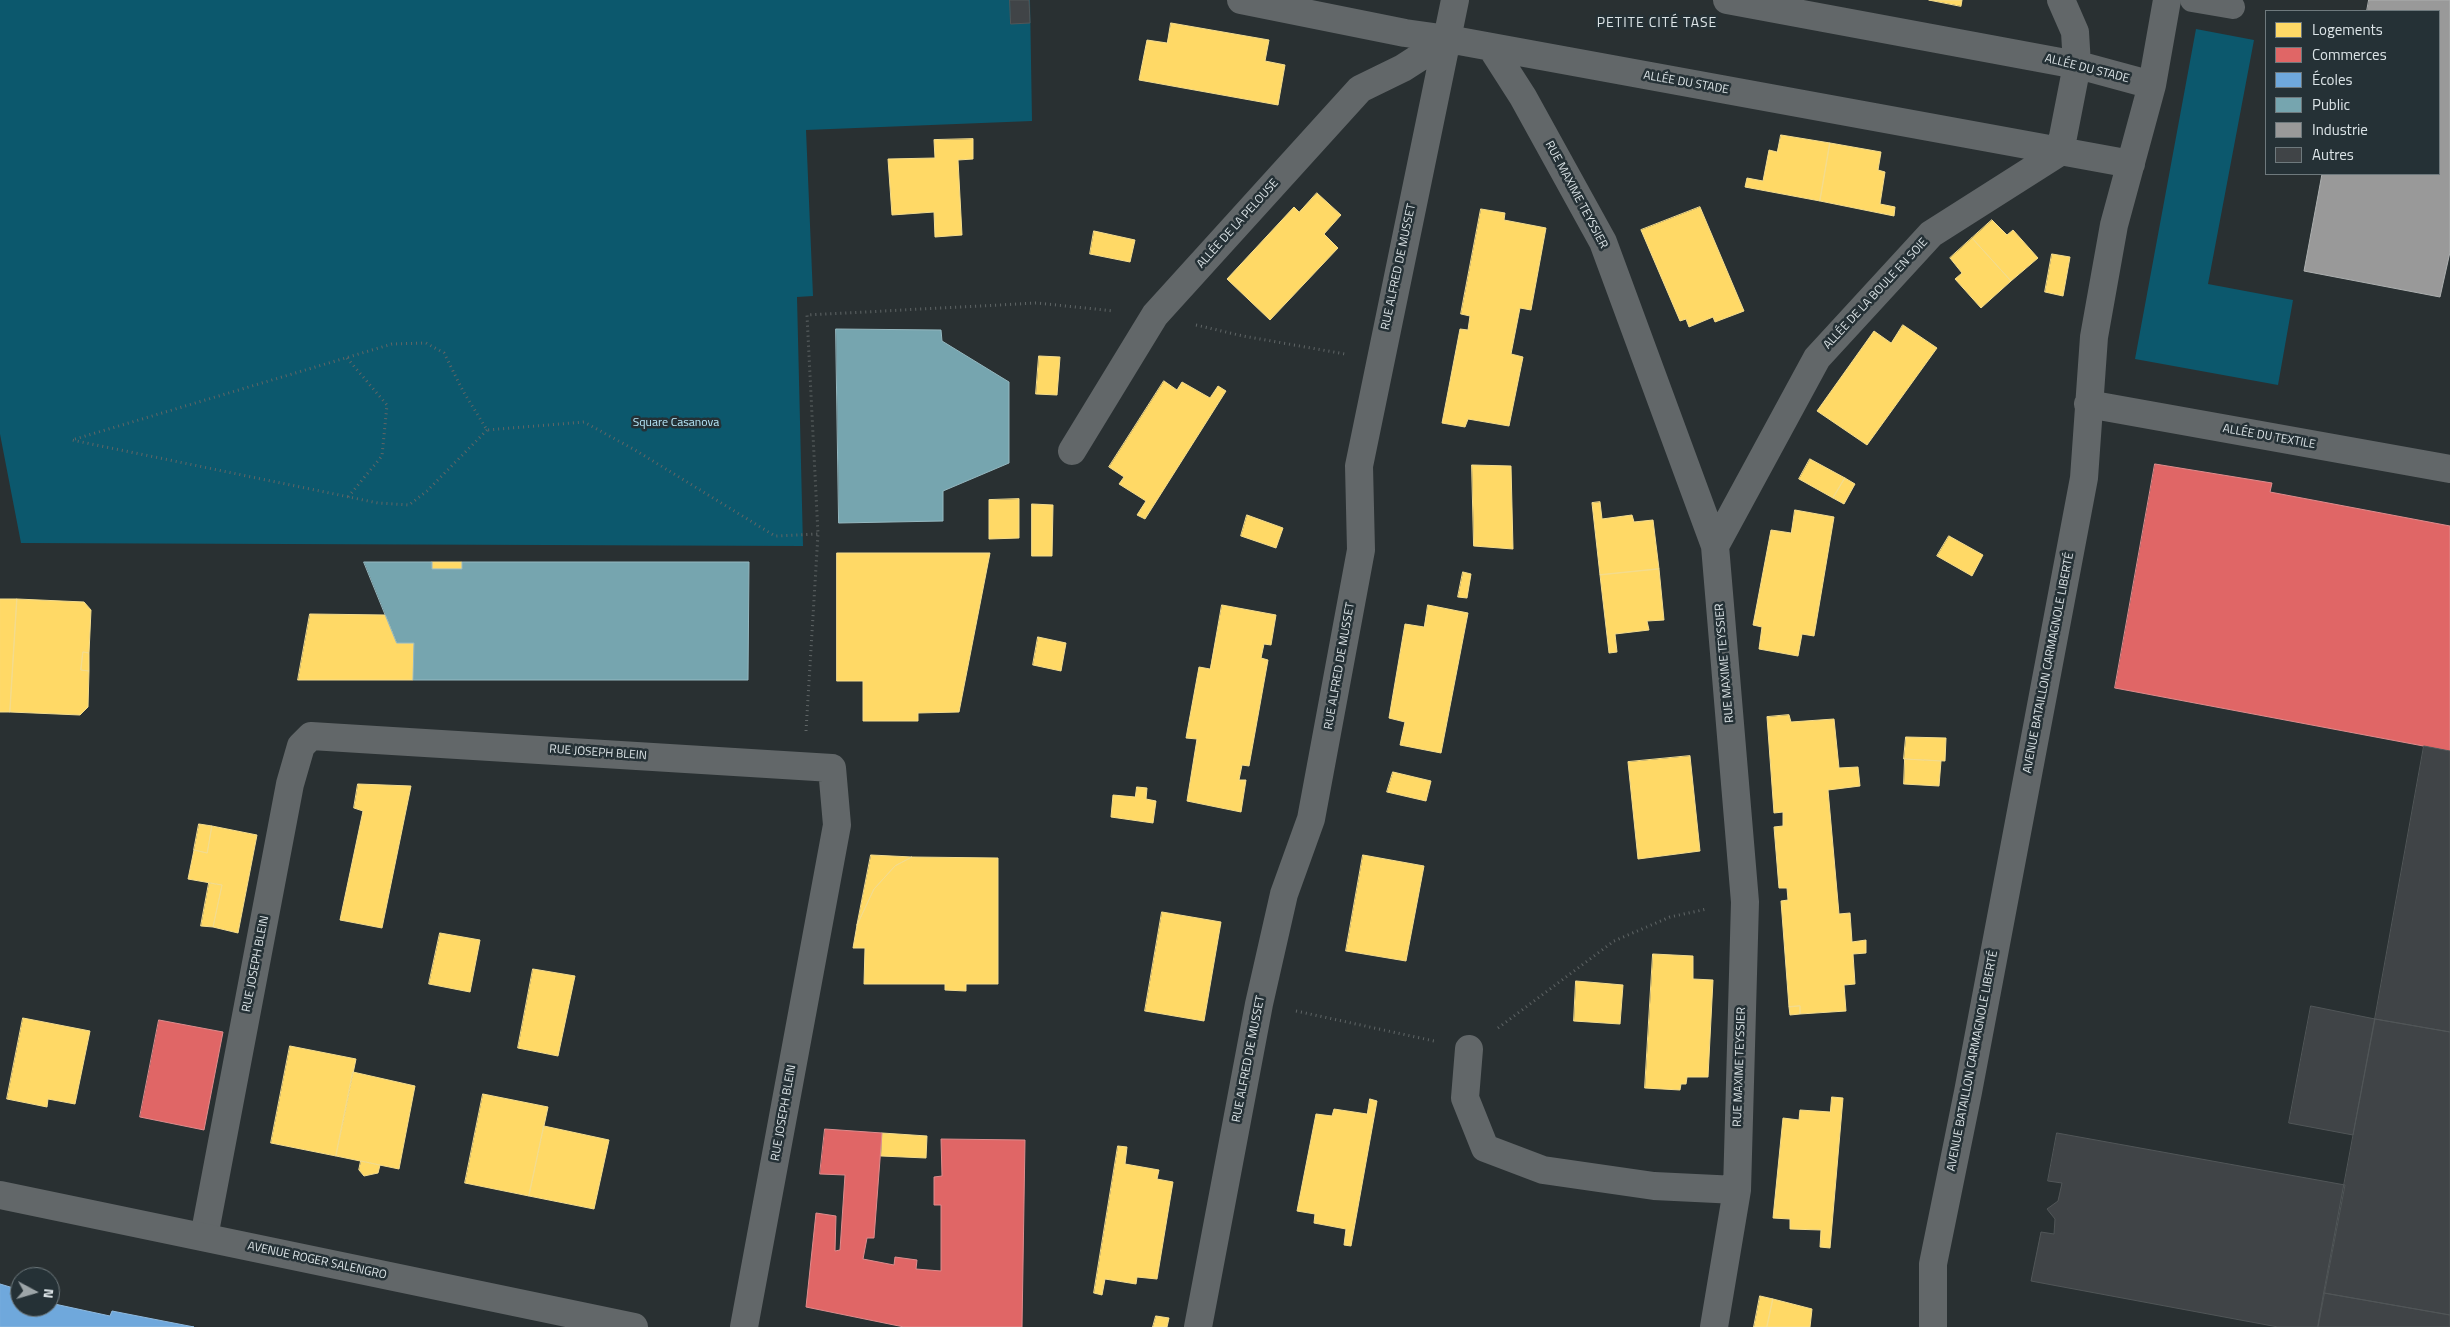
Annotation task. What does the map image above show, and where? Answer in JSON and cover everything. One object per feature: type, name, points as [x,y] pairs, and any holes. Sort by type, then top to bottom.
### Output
[{"type":"street","name":"ALLÉE DU STADE","points":[[1241,0],[1405,33],[1448,38],[2131,164]]},
{"type":"street","name":"RUE ALFRED DE MUSSET","points":[[1198,1327],[1259,1004],[1284,894],[1311,818],[1361,550],[1359,466],[1379,360],[1455,0]]},
{"type":"street","name":"ALLÉE DU STADE","points":[[1728,0],[2077,65],[2152,85]]},
{"type":"street","points":[[2060,152],[2077,65],[2075,32],[2061,0]]},
{"type":"street","name":"AVENUE BATAILLON CARMAGNOLE LIBERTÉ","points":[[1933,1327],[1933,1264],[1968,1092],[2084,478],[2094,337],[2114,225],[2152,85],[2167,0]]},
{"type":"street","name":"ALLÉE DE LA PELOUSE","points":[[1072,451],[1155,315],[1360,89],[1403,68],[1448,38]]},
{"type":"street","name":"RUE MAXIME TEYSSIER","points":[[1491,47],[1523,97],[1603,242],[1715,546],[1745,902],[1737,1190],[1714,1327]]},
{"type":"street","name":"ALLÉE DE LA BOULE EN SOIE","points":[[1715,546],[1817,358],[1931,234],[2060,152]]},
{"type":"street","name":"ALLÉE DU TEXTILE","points":[[2088,404],[2450,469]]},
{"type":"street","name":"RUE JOSEPH BLEIN","points":[[204,1237],[290,784],[301,746],[311,736],[832,768],[837,825],[744,1327]]},
{"type":"street","points":[[1469,1049],[1465,1098],[1485,1148],[1543,1170],[1654,1186],[1737,1190]]},
{"type":"street","name":"AVENUE ROGER SALENGRO","points":[[0,1195],[634,1327]]},
{"type":"lane","points":[[2192,0],[2233,7]]},
{"type":"path","points":[[803,766],[818,534],[807,315],[1037,303],[1155,315],[1243,336],[1379,360]]},
{"type":"path","points":[[487,430],[463,391],[444,353],[426,343],[392,344],[72,440],[378,503],[409,505],[427,490],[487,430],[584,422],[635,450],[775,536],[818,534]]},
{"type":"path","points":[[348,358],[387,405],[382,456],[348,497]]},
{"type":"path","points":[[1259,1004],[1469,1049],[1614,941],[1670,917],[1745,902]]},
{"type":"green space","name":"Square Casanova","points":[[0,0],[1030,0],[1032,121],[806,130],[813,296],[797,297],[803,546],[21,543],[0,434]]},
{"type":"green space","points":[[2196,29],[2254,40],[2208,284],[2293,300],[2278,385],[2135,359]]},
{"type":"building: Logements","points":[[1929,0],[1962,0],[1961,6]]},
{"type":"building: Logements","points":[[1171,23],[1269,40],[1265,61],[1285,65],[1278,105],[1139,80],[1147,40],[1167,43]]},
{"type":"building: Logements","points":[[1781,135],[1830,143],[1820,201],[1745,187],[1747,178],[1763,181],[1769,150],[1777,152]]},
{"type":"building: Logements","points":[[973,139],[973,159],[958,160],[962,235],[935,237],[934,212],[892,215],[888,159],[935,158],[934,140]]},
{"type":"building: Logements","points":[[1830,143],[1881,152],[1878,170],[1885,172],[1880,204],[1895,207],[1894,216],[1820,201]]},
{"type":"building: Logements","points":[[1317,193],[1341,215],[1324,234],[1338,248],[1270,320],[1227,279],[1294,207],[1299,212]]},
{"type":"building: Logements","points":[[1700,207],[1744,311],[1715,322],[1713,317],[1689,327],[1686,319],[1680,321],[1641,230]]},
{"type":"building: Logements","points":[[1481,209],[1505,213],[1504,220],[1546,228],[1531,310],[1520,308],[1511,354],[1523,357],[1509,426],[1468,419],[1465,427],[1442,423],[1460,329],[1468,330],[1470,316],[1461,314]]},
{"type":"building: Logements","points":[[1992,220],[2007,235],[2013,230],[2038,258],[2011,281],[1972,238]]},
{"type":"building: Logements","points":[[1094,231],[1135,240],[1130,262],[1090,254]]},
{"type":"building: Logements","points":[[1972,238],[2011,281],[1981,308],[1955,279],[1962,273],[1950,258]]},
{"type":"building: Logements","points":[[2052,254],[2070,257],[2063,296],[2045,292]]},
{"type":"building: Logements","points":[[1903,325],[1937,348],[1867,445],[1817,411],[1874,331],[1891,343]]},
{"type":"building: Logements","points":[[1039,356],[1060,357],[1057,395],[1036,394]]},
{"type":"building: Logements","points":[[1164,381],[1177,390],[1182,382],[1210,398],[1218,386],[1226,391],[1145,519],[1137,515],[1146,501],[1119,484],[1124,477],[1109,467]]},
{"type":"building: Logements","points":[[1810,459],[1845,478],[1833,498],[1799,479]]},
{"type":"building: Logements","points":[[1472,465],[1511,466],[1513,549],[1474,546]]},
{"type":"building: Logements","points":[[1845,478],[1855,484],[1844,504],[1833,498]]},
{"type":"building: Logements","points":[[1019,499],[1019,538],[989,539],[989,500]]},
{"type":"building: Logements","points":[[1600,502],[1602,519],[1632,515],[1634,522],[1653,520],[1659,569],[1600,575],[1592,503]]},
{"type":"building: Logements","points":[[1032,504],[1053,505],[1052,556],[1032,556]]},
{"type":"building: Logements","points":[[1795,510],[1834,517],[1814,636],[1802,634],[1798,656],[1759,649],[1762,627],[1753,625],[1771,530],[1791,533]]},
{"type":"building: Logements","points":[[1247,515],[1283,528],[1276,548],[1241,536]]},
{"type":"building: Logements","points":[[1949,536],[1983,555],[1972,576],[1937,556]]},
{"type":"building: Logements","points":[[837,553],[990,553],[959,712],[918,713],[918,721],[863,721],[863,681],[837,681]]},
{"type":"building: Logements","points":[[432,562],[462,562],[462,569],[432,569]]},
{"type":"building: Logements","points":[[1659,569],[1664,620],[1647,621],[1649,630],[1615,634],[1617,652],[1609,653],[1600,575]]},
{"type":"building: Logements","points":[[1463,572],[1471,574],[1467,598],[1458,597]]},
{"type":"building: Logements","points":[[0,599],[17,599],[10,712],[0,712]]},
{"type":"building: Logements","points":[[17,599],[84,602],[91,610],[89,653],[83,652],[81,670],[89,671],[88,707],[80,715],[10,712]]},
{"type":"building: Logements","points":[[1222,605],[1276,615],[1271,645],[1264,644],[1261,658],[1268,660],[1249,766],[1242,765],[1239,780],[1246,780],[1241,812],[1187,801],[1197,739],[1186,738],[1199,667],[1210,669]]},
{"type":"building: Logements","points":[[1428,605],[1468,613],[1441,753],[1400,745],[1405,722],[1389,718],[1405,624],[1424,627]]},
{"type":"building: Logements","points":[[310,614],[386,615],[397,643],[414,643],[413,680],[298,680]]},
{"type":"building: Logements","points":[[1038,637],[1066,643],[1061,671],[1033,665]]},
{"type":"building: Logements","points":[[83,652],[89,653],[89,671],[81,670]]},
{"type":"building: Logements","points":[[1789,715],[1791,722],[1834,719],[1839,768],[1858,767],[1860,786],[1828,790],[1839,914],[1850,913],[1852,942],[1866,940],[1866,953],[1853,954],[1855,984],[1844,985],[1846,1011],[1800,1014],[1800,1006],[1789,1007],[1781,901],[1788,900],[1787,888],[1779,888],[1774,827],[1783,826],[1783,812],[1774,813],[1767,717]]},
{"type":"building: Logements","points":[[1906,737],[1946,738],[1945,761],[1904,759]]},
{"type":"building: Logements","points":[[1690,756],[1700,851],[1638,859],[1628,762]]},
{"type":"building: Logements","points":[[1905,759],[1941,761],[1939,786],[1904,784]]},
{"type":"building: Logements","points":[[1393,772],[1431,781],[1426,801],[1387,792]]},
{"type":"building: Logements","points":[[358,784],[411,786],[382,928],[340,920],[363,811],[354,808]]},
{"type":"building: Logements","points":[[1137,787],[1147,788],[1146,799],[1156,801],[1153,823],[1111,817],[1113,795],[1135,797]]},
{"type":"building: Logements","points":[[199,824],[212,826],[207,853],[194,850]]},
{"type":"building: Logements","points":[[212,826],[257,835],[238,933],[213,927],[222,885],[188,879],[194,850],[207,853]]},
{"type":"building: Logements","points":[[871,855],[912,857],[895,866],[874,889],[857,925]]},
{"type":"building: Logements","points":[[1363,855],[1424,866],[1406,961],[1346,951]]},
{"type":"building: Logements","points":[[912,857],[998,858],[998,984],[966,984],[966,991],[945,990],[945,984],[864,984],[865,948],[853,948],[857,925],[874,889],[895,866]]},
{"type":"building: Logements","points":[[209,883],[222,885],[213,927],[201,926]]},
{"type":"building: Logements","points":[[1162,912],[1221,922],[1204,1021],[1145,1011]]},
{"type":"building: Logements","points":[[440,933],[480,940],[470,992],[429,984]]},
{"type":"building: Logements","points":[[1653,954],[1693,956],[1693,979],[1713,980],[1708,1077],[1687,1077],[1686,1084],[1681,1084],[1680,1090],[1645,1088]]},
{"type":"building: Logements","points":[[533,969],[575,976],[558,1056],[518,1048]]},
{"type":"building: Logements","points":[[1576,981],[1623,985],[1620,1024],[1574,1021]]},
{"type":"building: Logements","points":[[1800,1006],[1800,1014],[1790,1015],[1789,1007]]},
{"type":"building: Logements","points":[[23,1018],[90,1031],[75,1104],[48,1099],[47,1107],[7,1099]]},
{"type":"building: Logements","points":[[290,1046],[356,1059],[336,1156],[271,1143]]},
{"type":"building: Logements","points":[[353,1072],[415,1086],[399,1169],[336,1156]]},
{"type":"building: Logements","points":[[483,1094],[548,1107],[529,1196],[465,1183]]},
{"type":"building: Logements","points":[[1832,1097],[1843,1098],[1830,1248],[1820,1247],[1821,1230],[1790,1229],[1790,1219],[1773,1218],[1783,1118],[1799,1120],[1800,1110],[1830,1112]]},
{"type":"building: Logements","points":[[1370,1099],[1377,1101],[1351,1246],[1344,1245],[1346,1229],[1314,1223],[1315,1214],[1297,1211],[1316,1114],[1332,1116],[1334,1109],[1367,1114]]},
{"type":"building: Logements","points":[[544,1126],[609,1140],[594,1209],[529,1196]]},
{"type":"building: Logements","points":[[882,1133],[927,1136],[926,1158],[881,1156]]},
{"type":"building: Logements","points":[[1118,1146],[1127,1147],[1125,1164],[1159,1170],[1157,1179],[1173,1182],[1157,1279],[1137,1277],[1136,1284],[1105,1279],[1102,1295],[1094,1293]]},
{"type":"building: Logements","points":[[361,1161],[380,1165],[378,1173],[364,1176],[359,1170]]},
{"type":"building: Logements","points":[[1760,1296],[1773,1299],[1767,1327],[1754,1327]]},
{"type":"building: Logements","points":[[1773,1299],[1812,1309],[1810,1327],[1767,1327]]},
{"type":"building: Logements","points":[[1156,1316],[1169,1318],[1167,1327],[1153,1327]]},
{"type":"building: Commerces","points":[[2155,464],[2272,483],[2270,492],[2450,526],[2450,751],[2115,688]]},
{"type":"building: Commerces","points":[[159,1020],[223,1032],[204,1130],[140,1117]]},
{"type":"building: Commerces","points":[[825,1129],[882,1133],[874,1238],[867,1238],[863,1259],[894,1265],[895,1257],[917,1260],[916,1269],[941,1271],[941,1205],[934,1205],[934,1177],[942,1176],[941,1139],[1025,1140],[1022,1327],[904,1327],[806,1307],[816,1213],[836,1216],[835,1251],[840,1250],[845,1175],[820,1174]]},
{"type":"building: Écoles","points":[[0,1284],[10,1287],[10,1317],[60,1317],[60,1305],[110,1316],[112,1311],[194,1327],[0,1327]]},
{"type":"building: Public","points":[[836,329],[941,330],[942,341],[1009,382],[1009,463],[943,491],[943,521],[839,523]]},
{"type":"building: Public","points":[[364,562],[432,562],[432,569],[462,569],[462,562],[749,562],[748,680],[413,680],[414,643],[397,643]]},
{"type":"building: Industrie","points":[[2369,0],[2450,0],[2450,252],[2440,297],[2304,271],[2322,175],[2440,175],[2440,10],[2367,10]]},
{"type":"building: Autres","points":[[1010,0],[1029,0],[1030,23],[1011,24]]},
{"type":"building: Autres","points":[[2424,746],[2450,751],[2450,1032],[2375,1019]]},
{"type":"building: Autres","points":[[2311,1006],[2375,1019],[2353,1135],[2289,1123]]},
{"type":"building: Autres","points":[[2375,1019],[2450,1032],[2450,1315],[2324,1293]]},
{"type":"building: Autres","points":[[2057,1133],[2345,1185],[2318,1327],[2278,1327],[2031,1281],[2041,1232],[2054,1234],[2055,1219],[2047,1209],[2058,1201],[2062,1183],[2048,1181]]},
{"type":"building: Autres","points":[[2324,1293],[2450,1315],[2450,1327],[2318,1327]]},
{"type":"district","name":"PETITE CITÉ TASE","points":[[1657,24]]}]
